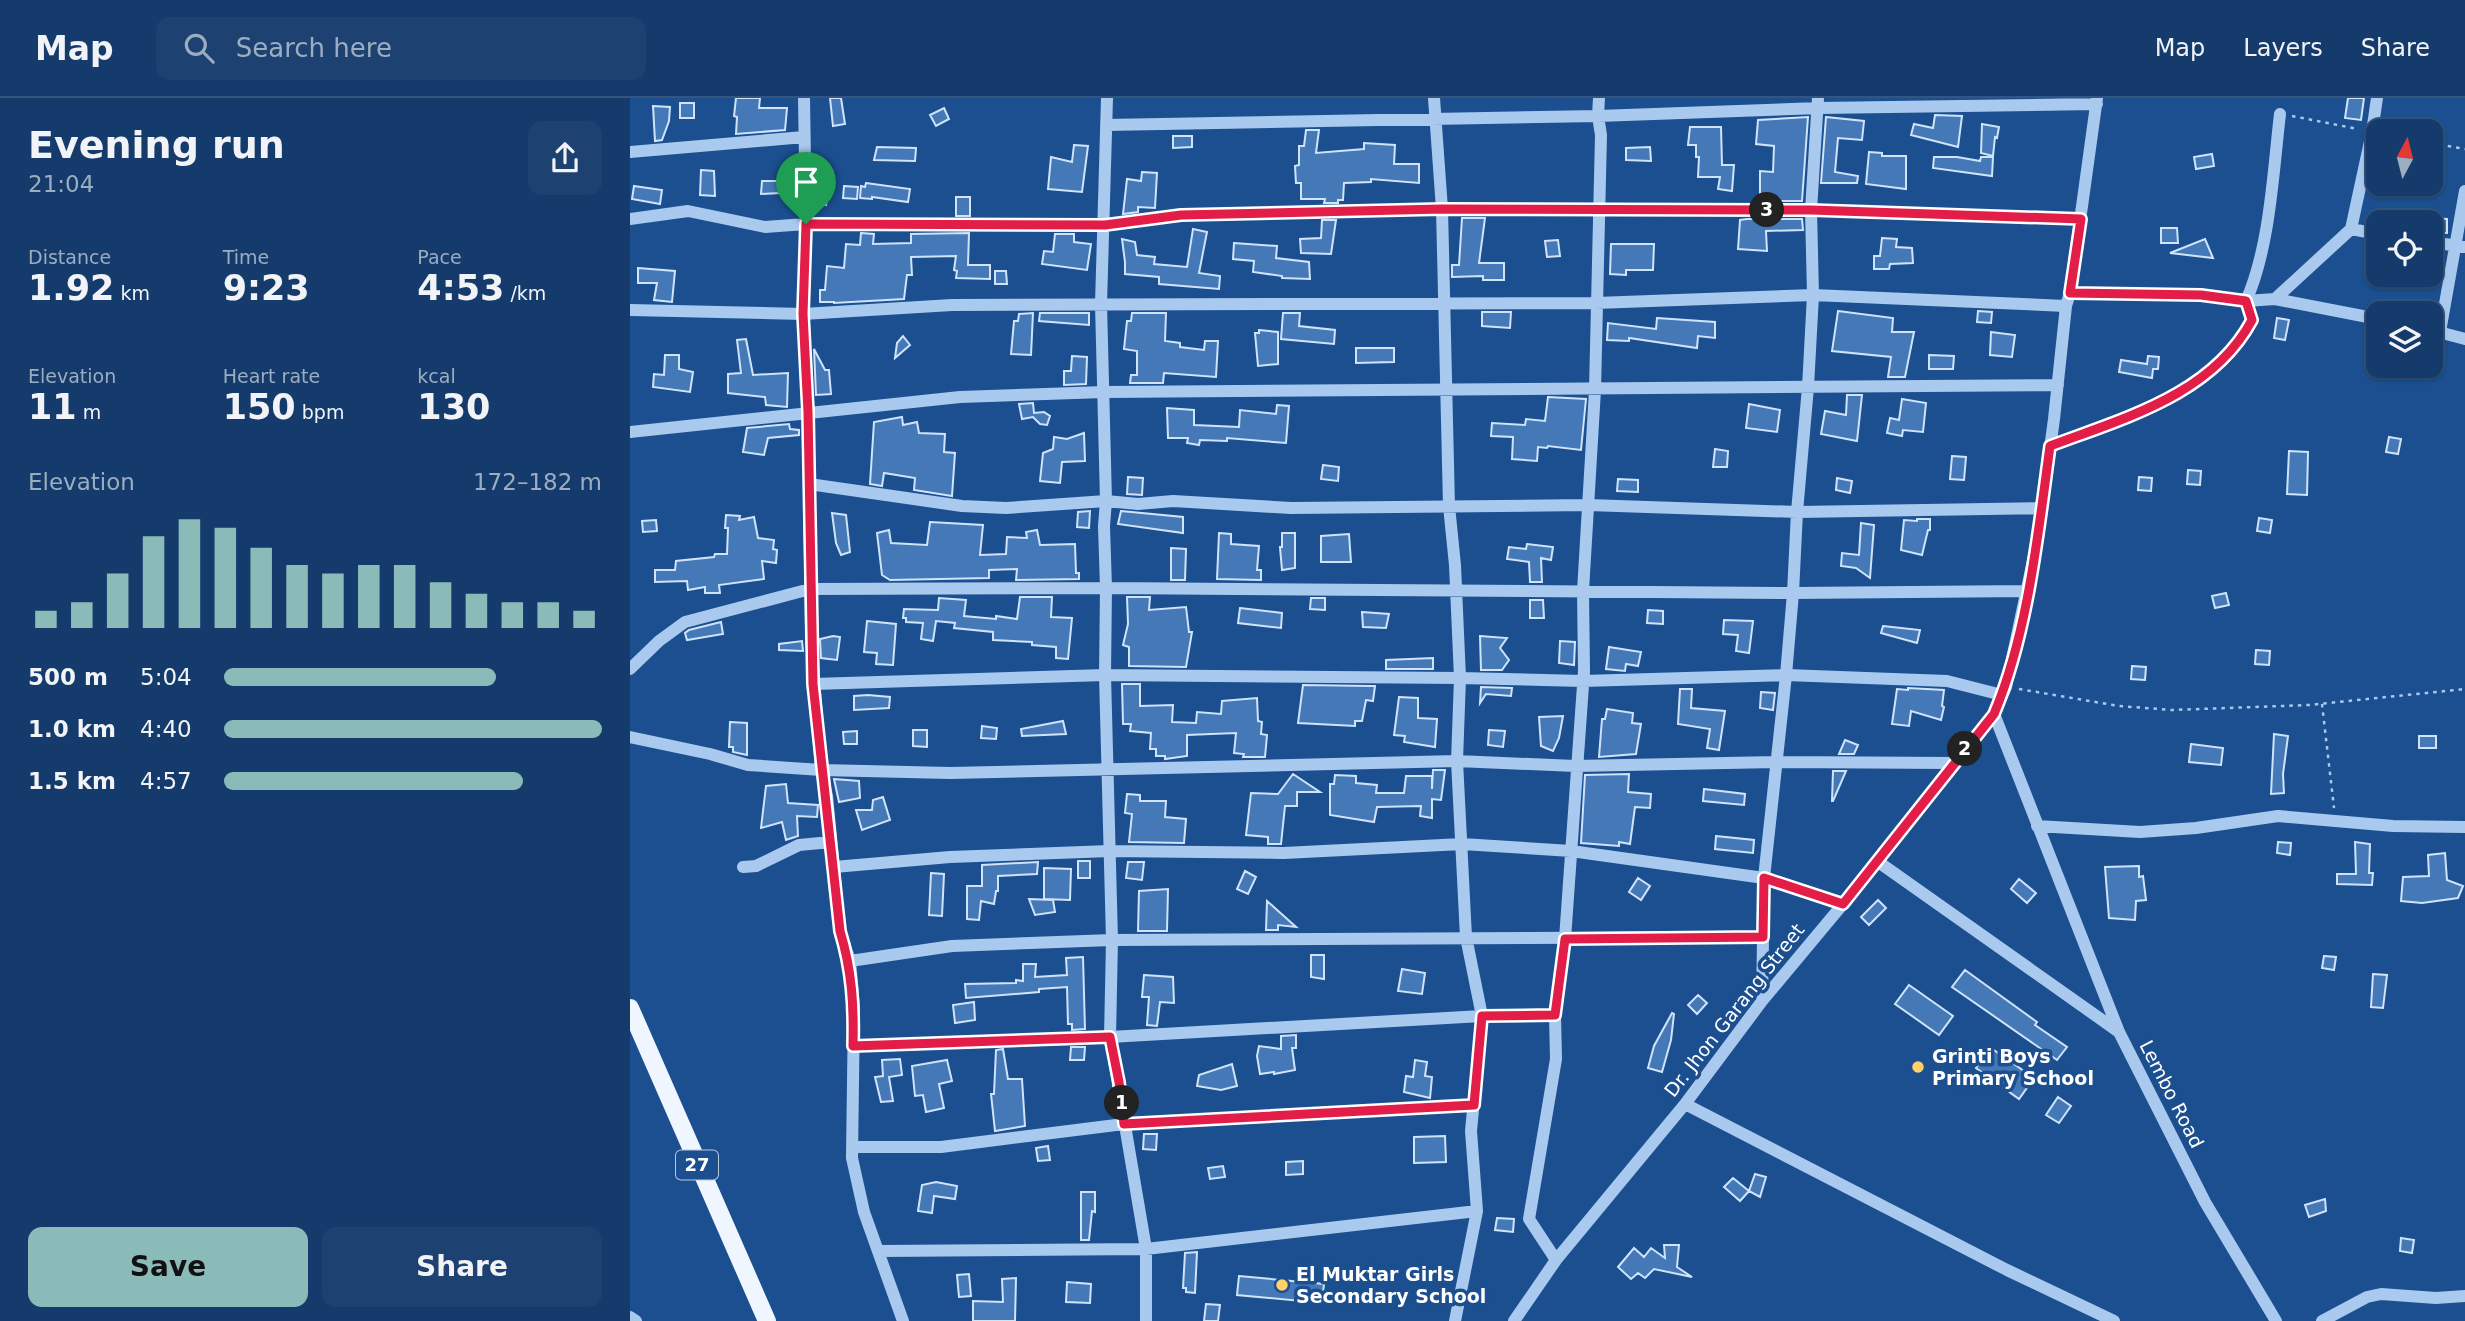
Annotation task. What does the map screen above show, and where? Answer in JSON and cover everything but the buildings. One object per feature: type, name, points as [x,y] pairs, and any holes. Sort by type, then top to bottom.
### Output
[{"type":"main road","name":"27","points":[[630,1008],[767,1321]]},
{"type":"street","points":[[804,98],[806,224],[803,314],[810,484],[813,684],[840,931],[850,961],[854,1007],[852,1158],[864,1212],[903,1321]]},
{"type":"street","points":[[1107,98],[1101,304],[1107,501],[1104,526],[1112,940],[1110,1037],[1146,1249],[1146,1321]]},
{"type":"street","points":[[1434,98],[1442,209],[1449,506],[1455,565],[1460,678],[1458,761],[1466,937],[1482,1016],[1471,1131],[1477,1211],[1455,1321]]},
{"type":"street","points":[[1556,1260],[1529,1219],[1556,1059],[1555,1015],[1565,939],[1585,650],[1583,591],[1595,390],[1601,135],[1598,98]]},
{"type":"street","points":[[2374,119],[2377,98]]},
{"type":"street","points":[[1107,125],[1598,116],[1819,103],[2097,101]]},
{"type":"street","name":"Dr. Jhon Garang Street","points":[[1519,1318],[1556,1260],[1685,1104],[1762,1001],[1994,714],[2004,691],[2028,591],[2042,508],[2066,306],[2097,101]]},
{"type":"street","points":[[1762,1001],[1764,878],[1786,675],[1808,387],[1813,295],[1811,210],[1819,103]]},
{"type":"street","points":[[2050,446],[2166,401],[2218,366],[2241,340],[2252,320],[2246,301],[2254,284],[2269,214],[2280,114]]},
{"type":"street","points":[[630,152],[804,137]]},
{"type":"street","points":[[2275,299],[2351,229],[2366,160]]},
{"type":"street","points":[[2443,305],[2461,246],[2465,191]]},
{"type":"street","points":[[630,219],[688,211],[765,227],[806,224],[1105,225],[1181,215],[1442,209],[1598,209],[1811,210],[2081,219]]},
{"type":"street","points":[[2351,229],[2366,232]]},
{"type":"street","points":[[2443,244],[2461,246]]},
{"type":"street","points":[[2070,293],[2201,295],[2246,301],[2275,299],[2366,317]]},
{"type":"street","points":[[630,310],[803,314],[952,305],[1596,303],[1813,295],[2066,306]]},
{"type":"street","points":[[2443,333],[2465,339]]},
{"type":"street","points":[[630,432],[960,397],[1104,391],[2058,385]]},
{"type":"street","points":[[810,484],[995,508],[1107,501],[1138,504],[1173,501],[1291,508],[1588,505],[1797,512],[2042,508]]},
{"type":"street","points":[[630,669],[659,641],[685,622],[810,589],[1106,588],[1793,593],[2028,591]]},
{"type":"street","points":[[813,684],[1105,675],[1583,681],[1786,675],[1947,681],[2004,691]]},
{"type":"street","points":[[1994,714],[2119,1032]]},
{"type":"street","points":[[630,737],[748,765],[821,770],[950,773],[1458,761],[1575,766],[1776,762],[1953,763]]},
{"type":"street","points":[[2037,826],[2140,832],[2196,828],[2278,816],[2393,826],[2465,827]]},
{"type":"street","points":[[743,867],[756,866],[800,845],[831,842]]},
{"type":"street","points":[[834,867],[950,857],[1110,851],[1284,853],[1462,844],[1571,851],[1764,878],[1843,904]]},
{"type":"street","name":"Lembo Road","points":[[1877,861],[2119,1032],[2205,1202],[2276,1321]]},
{"type":"street","points":[[850,961],[952,946],[1112,940],[1763,937]]},
{"type":"street","points":[[853,1046],[1110,1037],[1482,1016],[1555,1015]]},
{"type":"street","points":[[1685,1104],[2007,1270],[2114,1321]]},
{"type":"street","points":[[852,1147],[940,1147],[1124,1124],[1474,1105]]},
{"type":"street","points":[[878,1251],[1146,1249],[1477,1211]]},
{"type":"street","points":[[2322,1321],[2367,1297],[2381,1294],[2437,1298],[2465,1296]]},
{"type":"street","points":[[630,1317],[636,1321]]},
{"type":"path","points":[[2280,114],[2366,131]]},
{"type":"path","points":[[2443,144],[2465,149]]},
{"type":"path","points":[[2004,691],[2172,710],[2322,704],[2465,689]]},
{"type":"path","points":[[2322,704],[2335,821]]},
{"type":"place","name":"Grinti Boys Primary School","points":[[1918,1067]]},
{"type":"place","name":"El Muktar Girls Secondary School","points":[[1282,1285]]},
{"type":"route","points":[[1442,209],[1811,210],[2081,219],[2070,293],[2201,295],[2246,301],[2252,320],[2241,340],[2218,366],[2166,401],[2050,446],[2028,591],[2006,687],[1994,714],[1843,904],[1764,878],[1763,937],[1565,939],[1555,1015],[1482,1016],[1474,1105],[1124,1124],[1110,1037],[853,1046],[854,1007],[850,961],[840,931],[813,684],[810,484],[803,314],[806,224],[1105,225],[1181,215],[1442,209]]}]
